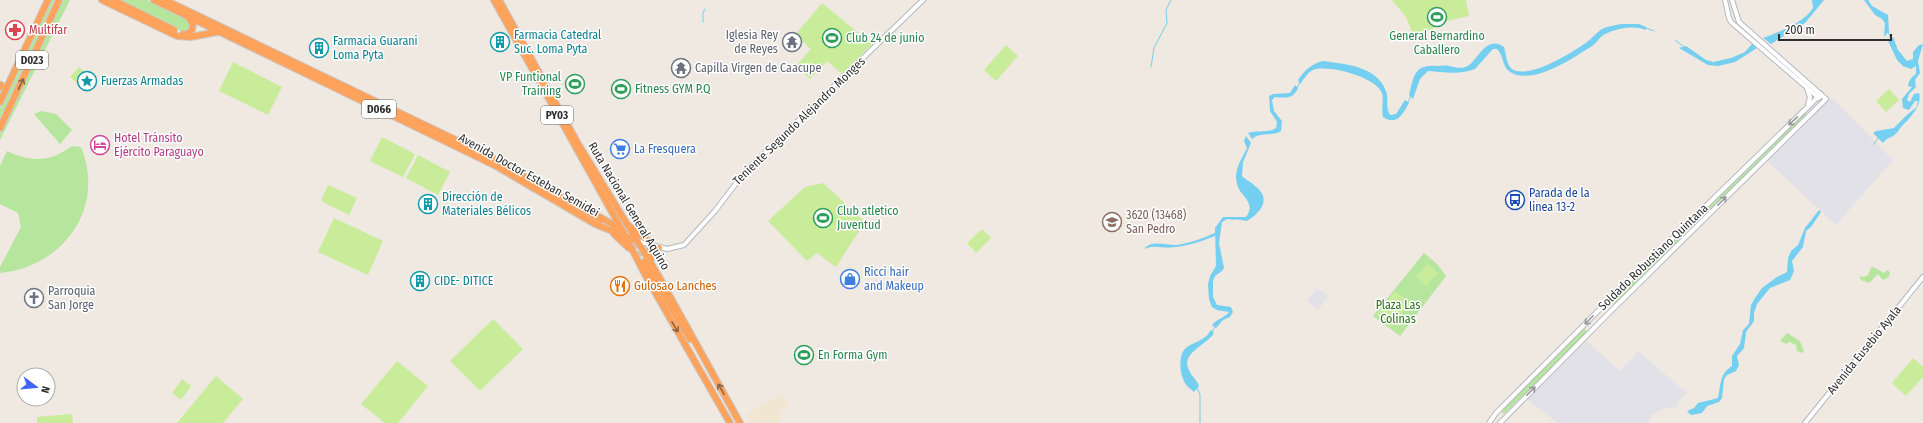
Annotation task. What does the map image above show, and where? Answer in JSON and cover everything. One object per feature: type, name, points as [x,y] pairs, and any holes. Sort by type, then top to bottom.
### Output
[{"type":"highway","name":"D023","points":[[0,102],[48,0]]},
{"type":"highway","name":"D023","points":[[0,128],[59,0]]},
{"type":"highway","points":[[102,0],[177,36],[191,37],[211,32],[223,34]]},
{"type":"highway","points":[[113,0],[186,34],[190,33],[193,27],[191,20],[186,13],[171,0]]},
{"type":"highway","name":"Ruta Nacional General Aquino","points":[[494,0],[624,233],[647,278],[730,423]]},
{"type":"highway","name":"Ruta Nacional General Aquino","points":[[499,0],[577,142],[658,275],[740,423]]},
{"type":"highway","name":"Avenida Doctor Esteban Semidei","points":[[159,1],[487,156],[553,192],[600,221]]},
{"type":"highway","name":"Avenida Doctor Esteban Semidei","points":[[186,13],[223,34],[496,166],[635,238]]},
{"type":"highway","points":[[600,221],[609,219],[611,216],[610,208]]},
{"type":"highway","points":[[600,221],[619,237],[636,256]]},
{"type":"highway","name":"D066","points":[[600,221],[624,233]]},
{"type":"highway","points":[[625,222],[650,242]]},
{"type":"highway","points":[[658,275],[649,252],[652,248],[659,248]]},
{"type":"highway","points":[[644,262],[688,336],[697,346]]},
{"type":"street","name":"Teniente Segundo Alejandro Monges","points":[[681,247],[715,211],[744,173],[923,0]]},
{"type":"street","points":[[1500,423],[1618,303],[1824,100],[1766,48],[1731,22],[1725,0]]},
{"type":"street","points":[[1732,0],[1739,22],[1754,38]]},
{"type":"street","points":[[1766,48],[1807,88],[1819,96]]},
{"type":"street","points":[[1807,88],[1810,97],[1807,107]]},
{"type":"street","name":"Soldado Robustiano Quintana","points":[[1489,423],[1496,413],[1607,302],[1819,96]]},
{"type":"street","name":"Avenida Doctor Esteban Semidei","points":[[635,238],[650,242],[659,248]]},
{"type":"street","name":"Avenida Doctor Esteban Semidei","points":[[635,238],[659,248],[667,249],[681,247]]},
{"type":"street","name":"Avenida Eusebio Ayala","points":[[1805,423],[1923,277]]},
{"type":"shaded area","points":[[1833,99],[1893,160],[1836,225],[1767,161],[1828,100]]},
{"type":"shaded area","points":[[1317,288],[1328,296],[1318,310],[1307,301]]},
{"type":"shaded area","points":[[1585,340],[1620,371],[1638,351],[1687,393],[1676,407],[1663,409],[1652,415],[1648,423],[1558,423],[1526,398]]},
{"type":"shaded area","points":[[781,394],[788,406],[778,413],[782,420],[778,423],[751,423],[746,415]]},
{"type":"green space","points":[[50,0],[56,0],[0,123],[0,108]]},
{"type":"green space","points":[[62,0],[70,0],[0,140],[0,134]]},
{"type":"green space","points":[[117,0],[147,0],[185,17],[190,22],[190,31],[183,32]]},
{"type":"green space","name":"General Bernardino Caballero","points":[[1392,0],[1466,0],[1469,16],[1433,24],[1434,29],[1413,34],[1406,17]]},
{"type":"green space","points":[[822,3],[872,44],[842,74],[827,61],[810,79],[796,66],[811,49],[795,35]]},
{"type":"green space","points":[[1006,45],[1018,56],[996,81],[984,70]]},
{"type":"green space","points":[[233,62],[282,87],[268,115],[219,91]]},
{"type":"green space","points":[[79,67],[95,82],[87,92],[70,77]]},
{"type":"green space","points":[[1889,89],[1899,100],[1886,112],[1876,101]]},
{"type":"green space","points":[[41,111],[56,114],[72,130],[60,144],[34,114]]},
{"type":"green space","points":[[1805,113],[1807,115],[1616,304],[1614,304],[1613,301]]},
{"type":"green space","points":[[382,137],[415,154],[403,177],[370,161]]},
{"type":"green space","points":[[74,146],[82,149],[88,172],[88,193],[83,213],[73,232],[59,247],[42,260],[22,268],[0,273],[0,267],[21,227],[18,213],[0,204],[0,166],[7,151],[25,158],[38,159],[57,155]]},
{"type":"green space","points":[[418,155],[450,172],[438,195],[406,178]]},
{"type":"green space","points":[[823,183],[865,222],[836,267],[817,253],[807,261],[768,221],[805,187]]},
{"type":"green space","points":[[328,185],[357,198],[349,215],[321,201]]},
{"type":"green space","points":[[334,218],[383,241],[368,275],[318,252]]},
{"type":"green space","points":[[982,229],[991,238],[976,253],[967,243]]},
{"type":"green space","name":"Plaza Las Colinas","points":[[1424,253],[1437,264],[1446,276],[1400,336],[1373,316]]},
{"type":"green space","points":[[1428,264],[1438,273],[1426,286],[1416,277]]},
{"type":"green space","points":[[1873,267],[1884,273],[1887,270],[1890,272],[1889,277],[1883,280],[1878,274],[1869,283],[1861,280],[1859,276],[1864,277],[1868,275]]},
{"type":"green space","points":[[1395,291],[1410,302],[1391,327],[1376,315]]},
{"type":"green space","points":[[493,319],[523,349],[480,391],[450,361]]},
{"type":"green space","points":[[1584,329],[1588,332],[1504,414],[1502,413],[1501,411]]},
{"type":"green space","points":[[1787,333],[1800,341],[1804,352],[1803,353],[1797,351],[1796,345],[1790,342],[1786,344],[1780,341]]},
{"type":"green space","points":[[1913,358],[1923,367],[1923,377],[1906,396],[1892,383]]},
{"type":"green space","points":[[397,361],[428,386],[398,423],[385,423],[361,404]]},
{"type":"green space","points":[[216,376],[243,399],[223,423],[177,423]]},
{"type":"green space","points":[[182,379],[191,386],[181,400],[172,393]]},
{"type":"green space","points":[[72,414],[73,423],[37,423],[37,417]]},
{"type":"water","points":[[1812,0],[1824,0],[1805,23],[1771,44],[1763,38],[1797,23],[1813,8]]},
{"type":"water","points":[[1864,0],[1868,0],[1872,6],[1888,15],[1889,31],[1884,37],[1885,23],[1882,19],[1875,15]]},
{"type":"water","points":[[1621,24],[1639,24],[1646,27],[1646,30],[1631,27],[1610,32],[1603,35],[1592,46],[1564,63],[1552,69],[1530,76],[1519,75],[1507,70],[1497,49],[1493,49],[1475,69],[1457,73],[1428,71],[1420,79],[1413,99],[1409,95],[1414,77],[1419,69],[1429,66],[1463,68],[1469,65],[1486,46],[1497,44],[1504,47],[1507,62],[1512,69],[1529,71],[1540,68],[1562,58],[1587,42],[1604,28]]},
{"type":"water","points":[[1893,37],[1898,50],[1907,61],[1913,59],[1913,52],[1919,45],[1923,44],[1918,61],[1920,73],[1915,80],[1916,87],[1909,94],[1907,100],[1910,102],[1914,94],[1919,93],[1920,98],[1917,107],[1912,116],[1896,134],[1883,143],[1873,133],[1876,131],[1894,128],[1916,108],[1918,101],[1915,101],[1909,110],[1903,108],[1902,99],[1912,87],[1908,86],[1908,84],[1916,74],[1916,66],[1911,69],[1903,66],[1897,60],[1888,41]]},
{"type":"water","points":[[1752,44],[1757,48],[1735,62],[1718,66],[1708,65],[1679,48],[1686,46],[1706,60],[1713,62],[1731,58],[1745,52]]},
{"type":"water","points":[[1323,61],[1350,65],[1368,71],[1375,76],[1382,83],[1386,91],[1390,115],[1396,114],[1405,100],[1409,103],[1399,118],[1392,120],[1383,117],[1383,96],[1378,87],[1361,77],[1340,70],[1313,70],[1300,84],[1298,80],[1305,71],[1311,66]]},
{"type":"water","points":[[1295,85],[1298,88],[1292,96],[1275,97],[1272,100],[1274,111],[1282,121],[1281,131],[1274,134],[1259,135],[1252,139],[1248,133],[1273,130],[1276,128],[1277,122],[1270,111],[1269,96],[1273,94],[1290,93]]},
{"type":"water","points":[[1246,136],[1251,143],[1243,162],[1242,176],[1260,191],[1264,200],[1263,205],[1257,214],[1247,221],[1227,219],[1222,222],[1219,243],[1224,268],[1215,276],[1213,281],[1213,297],[1217,305],[1231,307],[1233,312],[1230,317],[1223,320],[1216,328],[1212,325],[1229,312],[1217,310],[1212,307],[1209,299],[1208,284],[1210,276],[1216,266],[1215,228],[1223,217],[1246,217],[1249,212],[1249,203],[1239,189],[1236,179],[1237,169],[1247,148],[1244,141]]},
{"type":"water","points":[[1819,210],[1821,212],[1811,227],[1806,231],[1803,247],[1792,261],[1794,271],[1790,280],[1770,288],[1757,304],[1754,313],[1754,321],[1746,332],[1744,348],[1737,356],[1739,365],[1736,371],[1727,375],[1724,379],[1722,398],[1719,402],[1707,406],[1702,413],[1691,415],[1687,411],[1694,408],[1698,403],[1718,398],[1723,376],[1732,366],[1732,356],[1740,344],[1743,330],[1749,324],[1751,305],[1762,288],[1787,272],[1788,258],[1791,251],[1798,245],[1805,228]]},
{"type":"water","points":[[1215,233],[1215,236],[1185,246],[1152,247],[1144,249],[1151,244],[1182,244]]},
{"type":"water","points":[[1211,330],[1214,333],[1211,337],[1191,354],[1188,359],[1187,364],[1189,370],[1199,386],[1194,392],[1187,386],[1183,378],[1180,367],[1181,356],[1186,348],[1205,337]]},
{"type":"waterway","points":[[1151,67],[1154,48],[1167,23],[1166,10],[1171,0]]},
{"type":"waterway","points":[[703,22],[703,13],[705,9]]},
{"type":"waterway","points":[[1646,28],[1654,31]]},
{"type":"waterway","points":[[1888,31],[1891,40]]},
{"type":"waterway","points":[[1675,40],[1684,47]]},
{"type":"waterway","points":[[1297,88],[1300,82]]},
{"type":"waterway","points":[[1408,102],[1411,96]]},
{"type":"waterway","points":[[1874,144],[1878,138]]},
{"type":"waterway","points":[[1212,332],[1215,326]]},
{"type":"waterway","points":[[1197,388],[1200,394],[1200,423]]},
{"type":"tunnel","points":[[627,237],[635,246],[644,262]]},
{"type":"place","name":"General Bernardino Caballero","points":[[1437,17]]},
{"type":"place","name":"Multifar","points":[[15,30]]},
{"type":"place","name":"Club 24 de junio","points":[[832,38]]},
{"type":"place","name":"Farmacia Catedral Suc. Loma Pyta","points":[[500,42]]},
{"type":"place","name":"Iglesia Rey de Reyes","points":[[792,42]]},
{"type":"place","name":"Farmacia Guarani Loma Pyta","points":[[319,48]]},
{"type":"place","name":"Capilla Virgen de Caacupe","points":[[681,68]]},
{"type":"place","name":"Fuerzas Armadas","points":[[87,81]]},
{"type":"place","name":"VP Funtional Training","points":[[575,84]]},
{"type":"place","name":"Fitness GYM P.Q","points":[[621,89]]},
{"type":"place","name":"Hotel Tránsito Ejército Paraguayo","points":[[100,145]]},
{"type":"place","name":"La Fresquera","points":[[620,149]]},
{"type":"place","name":"Parada de la linea 13-2","points":[[1515,200]]},
{"type":"place","name":"Dirección de Materiales Bélicos","points":[[428,204]]},
{"type":"place","name":"Club atletico Juventud","points":[[823,218]]},
{"type":"place","name":"3620 (13468) San Pedro","points":[[1112,222]]},
{"type":"place","name":"Ricci hair and Makeup","points":[[850,279]]},
{"type":"place","name":"CIDE- DITICE","points":[[420,281]]},
{"type":"place","name":"Gulosao Lanches","points":[[620,286]]},
{"type":"place","name":"Parroquia San Jorge","points":[[34,298]]},
{"type":"place","name":"En Forma Gym","points":[[804,355]]}]
